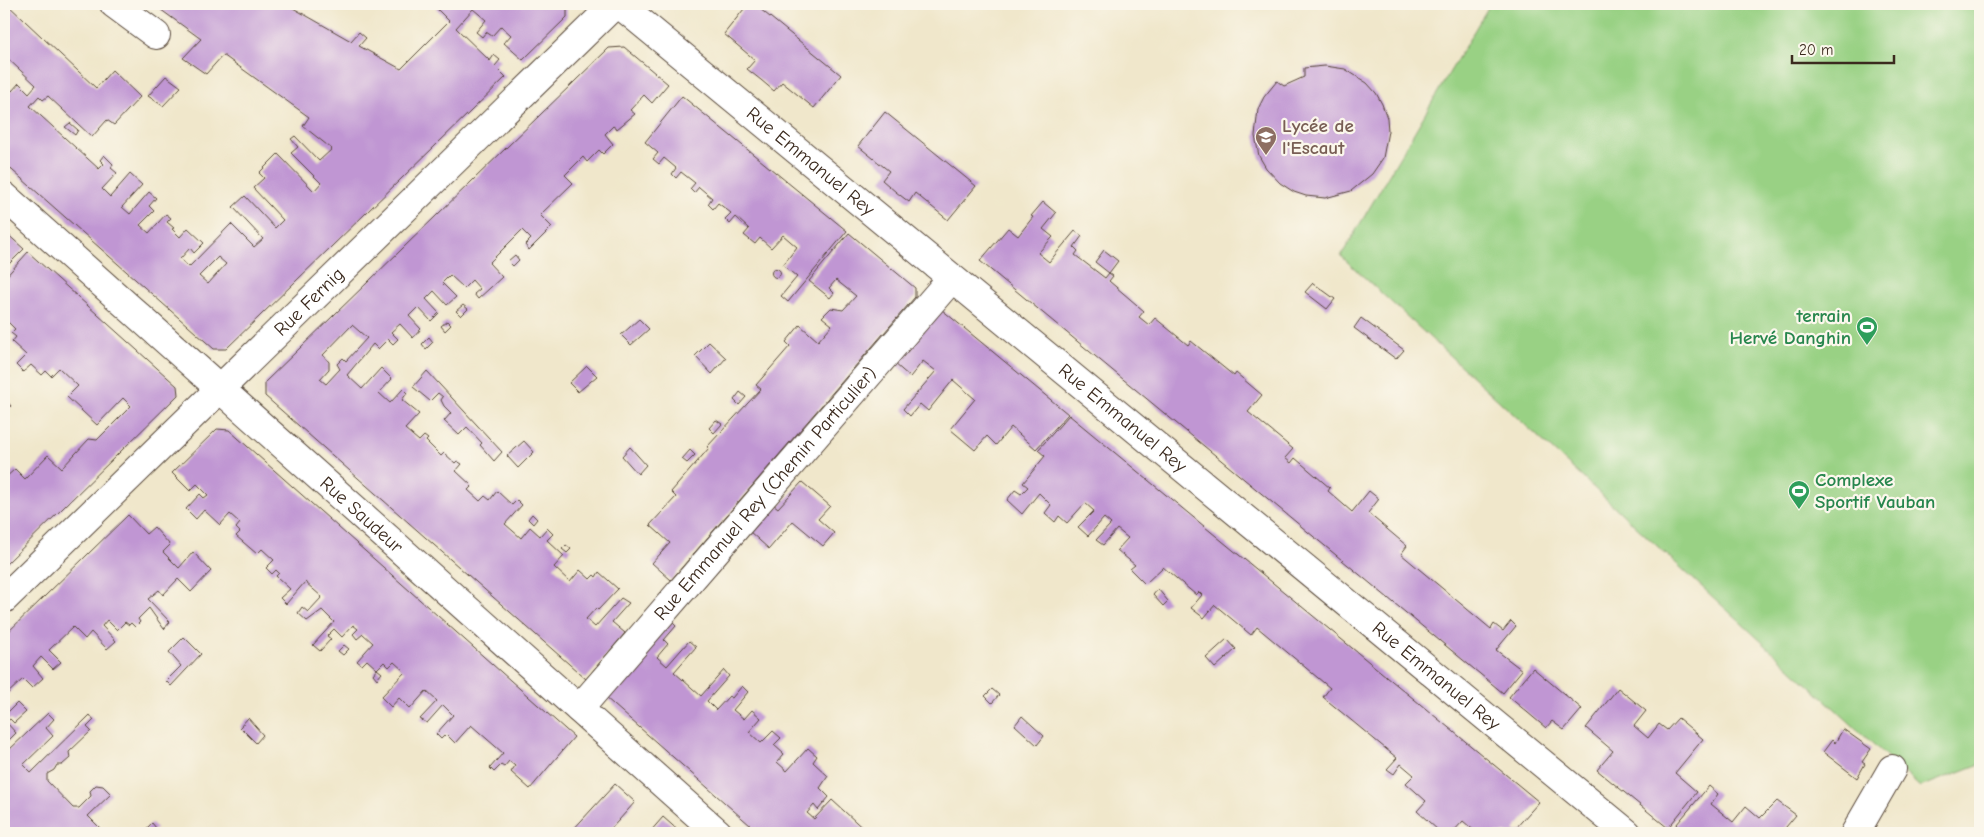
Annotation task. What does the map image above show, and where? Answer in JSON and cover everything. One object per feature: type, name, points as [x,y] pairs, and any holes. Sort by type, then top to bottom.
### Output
[{"type":"street","points":[[114,4],[156,35]]},
{"type":"street","name":"Rue Fernig","points":[[4,599],[615,4]]},
{"type":"street","name":"Rue Emmanuel Rey","points":[[619,4],[951,279],[1628,833]]},
{"type":"street","name":"Rue Saudeur","points":[[4,196],[718,833]]},
{"type":"street","name":"Rue Emmanuel Rey (Chemin Particulier)","points":[[579,709],[951,279]]},
{"type":"street","points":[[1856,833],[1892,769]]},
{"type":"green space","name":"Complexe Sportif Vauban","points":[[1490,4],[1980,4],[1980,764],[1920,787],[1341,256]]},
{"type":"building","points":[[4,4],[7,4],[96,88],[112,70],[140,97],[114,125],[107,120],[92,137],[48,96],[43,100],[39,96],[30,106],[99,169],[104,164],[100,160],[104,155],[113,164],[111,168],[117,173],[102,189],[110,197],[130,174],[142,185],[122,207],[130,214],[149,192],[156,198],[149,206],[154,211],[140,225],[149,233],[166,214],[171,218],[167,222],[180,237],[188,228],[204,243],[194,253],[190,248],[180,259],[189,267],[231,224],[254,247],[263,239],[233,207],[245,196],[275,228],[283,220],[253,188],[264,178],[259,173],[278,154],[314,191],[321,183],[291,153],[298,147],[291,139],[295,136],[319,161],[332,149],[303,126],[309,117],[223,55],[206,74],[183,58],[201,39],[153,4],[286,4],[351,41],[359,32],[366,38],[359,46],[401,69],[449,21],[436,8],[440,4],[567,4],[567,17],[523,60],[504,43],[511,35],[501,26],[492,36],[486,32],[482,37],[476,32],[486,20],[473,9],[456,28],[490,61],[494,55],[500,60],[495,66],[506,77],[226,349],[214,349],[4,163],[4,84],[12,91],[19,83],[29,93],[36,85],[4,55]],"holes":[[[218,257],[226,264],[208,284],[199,276]]]},
{"type":"building","points":[[748,4],[754,4],[841,75],[814,108],[782,82],[774,91],[747,69],[755,60],[724,34]]},
{"type":"building","points":[[624,47],[668,84],[652,103],[644,95],[630,110],[635,114],[617,129],[613,126],[605,134],[613,144],[603,154],[599,150],[587,162],[583,157],[565,175],[573,183],[540,215],[552,227],[529,250],[525,245],[531,239],[522,230],[489,263],[502,277],[478,299],[474,294],[480,289],[472,280],[464,288],[450,275],[442,283],[456,297],[447,305],[434,291],[426,299],[439,313],[431,321],[418,307],[409,316],[421,329],[413,338],[400,324],[391,332],[398,339],[393,344],[388,339],[378,349],[373,344],[347,375],[362,389],[381,368],[392,379],[379,393],[390,403],[403,389],[407,393],[402,400],[419,414],[405,429],[419,441],[424,436],[428,439],[426,441],[441,456],[444,453],[455,463],[457,461],[462,464],[456,471],[472,486],[468,490],[480,501],[485,496],[490,500],[497,491],[512,505],[517,500],[522,505],[505,524],[521,538],[530,527],[540,536],[547,528],[553,534],[547,540],[564,556],[554,567],[570,582],[580,570],[590,579],[594,575],[596,577],[599,572],[618,589],[598,610],[596,608],[586,619],[595,627],[621,598],[629,603],[612,622],[625,633],[586,679],[265,396],[265,382],[609,48]],"holes":[[[352,325],[367,338],[346,361],[343,358],[337,364],[340,369],[326,384],[320,379],[329,369],[329,362],[323,355]]]},
{"type":"building","points":[[1325,66],[1345,69],[1367,83],[1376,93],[1382,104],[1387,118],[1388,131],[1383,158],[1372,174],[1351,191],[1325,198],[1306,196],[1294,192],[1280,183],[1266,168],[1259,156],[1255,136],[1258,109],[1264,97],[1277,81],[1284,86],[1304,77],[1304,68]]},
{"type":"building","points":[[166,76],[181,87],[163,106],[148,96]]},
{"type":"building","points":[[682,96],[847,231],[788,302],[781,296],[797,277],[783,265],[797,247],[783,235],[771,248],[760,238],[755,244],[744,235],[749,229],[736,217],[730,224],[725,219],[731,213],[718,203],[713,209],[708,204],[712,198],[699,187],[694,193],[690,189],[695,183],[681,172],[676,178],[672,174],[676,168],[664,158],[659,164],[653,159],[658,153],[645,142]]},
{"type":"building","points":[[885,112],[976,186],[948,220],[915,193],[909,202],[896,192],[882,180],[889,171],[858,146]]},
{"type":"building","points":[[70,123],[78,130],[75,135],[65,127]]},
{"type":"building","points":[[1043,202],[1056,213],[1043,229],[1053,237],[1038,253],[1049,262],[1075,231],[1082,236],[1074,247],[1078,251],[1075,255],[1105,278],[1109,273],[1113,276],[1109,281],[1144,311],[1139,317],[1149,325],[1155,318],[1188,345],[1191,341],[1234,376],[1236,373],[1262,395],[1248,412],[1293,449],[1285,458],[1291,463],[1295,458],[1330,488],[1328,491],[1352,512],[1369,491],[1379,499],[1368,513],[1407,546],[1401,554],[1491,629],[1494,624],[1503,631],[1511,621],[1516,626],[1496,650],[1522,670],[1503,693],[980,261],[1008,228],[1018,236]]},
{"type":"building","points":[[4,231],[24,249],[4,269]]},
{"type":"building","points":[[849,233],[915,288],[915,297],[671,580],[652,563],[670,543],[650,525],[676,497],[671,492],[709,448],[707,447],[761,389],[756,385],[790,346],[786,342],[800,325],[818,341],[832,325],[822,317],[831,308],[843,310],[856,296],[836,280],[829,288],[834,293],[830,298],[809,281]]},
{"type":"building","points":[[1104,250],[1118,261],[1109,273],[1095,262]]},
{"type":"building","points":[[28,252],[177,386],[178,395],[4,566],[4,479],[15,469],[25,479],[48,455],[62,468],[89,439],[97,440],[131,406],[123,398],[97,425],[67,397],[78,386],[59,368],[51,376],[46,371],[42,375],[31,365],[23,372],[16,365],[26,355],[12,342],[16,337],[11,333],[15,329],[4,318],[4,279]]},
{"type":"building","points":[[515,255],[519,260],[513,266],[508,261]]},
{"type":"building","points":[[776,269],[780,273],[776,277],[772,273]]},
{"type":"building","points":[[1313,283],[1335,299],[1327,309],[1305,292]]},
{"type":"building","points":[[463,305],[468,309],[461,316],[456,311]]},
{"type":"building","points":[[941,309],[1068,414],[1036,449],[1011,427],[996,445],[987,436],[975,450],[950,429],[975,399],[953,380],[928,411],[920,404],[910,416],[903,409],[936,371],[923,361],[910,377],[894,363]]},
{"type":"building","points":[[1361,318],[1404,350],[1396,359],[1354,328]]},
{"type":"building","points":[[639,319],[649,329],[631,345],[621,335]]},
{"type":"building","points":[[447,321],[451,325],[445,331],[441,326]]},
{"type":"building","points":[[429,337],[433,342],[426,349],[422,344]]},
{"type":"building","points":[[709,342],[726,358],[712,374],[695,356]]},
{"type":"building","points":[[587,366],[597,376],[578,392],[569,383]]},
{"type":"building","points":[[427,371],[502,452],[494,461],[480,445],[482,443],[467,427],[459,435],[444,421],[451,413],[441,400],[443,397],[438,393],[430,401],[413,387]]},
{"type":"building","points":[[740,392],[746,397],[739,405],[734,400]]},
{"type":"building","points":[[4,398],[11,406],[4,413]]},
{"type":"building","points":[[1069,415],[1539,802],[1514,830],[1529,833],[1477,833],[1463,821],[1452,833],[1437,833],[1439,831],[1417,811],[1426,801],[1406,783],[1414,775],[1401,764],[1394,774],[1387,769],[1397,758],[1323,697],[1330,688],[1257,627],[1251,635],[1215,605],[1204,618],[1191,608],[1202,595],[1199,592],[1196,595],[1163,567],[1145,584],[1130,569],[1135,565],[1117,550],[1128,538],[1117,529],[1103,545],[1096,540],[1111,524],[1104,518],[1088,536],[1078,527],[1094,511],[1085,503],[1067,523],[1059,516],[1055,522],[1045,513],[1051,505],[1039,493],[1022,514],[1007,500],[1015,490],[1021,494],[1028,487],[1023,483],[1045,456],[1038,450]]},
{"type":"building","points":[[716,420],[722,424],[714,433],[709,428]]},
{"type":"building","points":[[217,429],[229,430],[574,737],[530,789],[511,772],[515,766],[509,761],[504,767],[501,765],[494,772],[490,768],[503,753],[471,725],[455,743],[446,734],[441,739],[436,734],[453,715],[443,705],[427,723],[420,719],[437,701],[426,691],[410,709],[399,698],[391,707],[381,697],[405,672],[394,662],[389,667],[384,662],[377,669],[367,660],[362,665],[357,661],[373,643],[363,634],[357,639],[353,634],[358,629],[353,625],[342,637],[334,629],[327,636],[331,639],[320,651],[313,645],[334,622],[322,610],[307,621],[298,613],[302,607],[308,612],[322,597],[305,582],[286,604],[280,598],[290,589],[276,576],[279,573],[276,570],[272,574],[266,568],[274,560],[262,549],[257,554],[236,536],[240,532],[236,528],[240,523],[230,514],[220,525],[204,510],[196,519],[186,509],[200,494],[204,498],[208,495],[197,484],[190,491],[172,473]]},
{"type":"building","points":[[524,441],[534,452],[518,468],[507,456]]},
{"type":"building","points":[[630,447],[646,465],[638,474],[622,456]]},
{"type":"building","points":[[690,450],[695,455],[687,463],[682,459]]},
{"type":"building","points":[[802,482],[830,506],[818,519],[834,533],[823,546],[793,521],[769,549],[749,531],[773,504],[778,508]]},
{"type":"building","points":[[532,514],[537,519],[533,524],[528,519]]},
{"type":"building","points":[[128,515],[146,534],[154,527],[170,545],[163,552],[179,568],[193,552],[211,571],[191,592],[178,579],[163,595],[159,590],[148,599],[170,622],[164,629],[149,608],[138,619],[140,622],[135,627],[131,623],[129,625],[125,622],[117,630],[107,620],[102,626],[116,641],[107,649],[91,632],[85,639],[73,627],[49,650],[61,662],[53,669],[41,657],[33,666],[43,678],[32,688],[23,679],[4,697],[4,636]]},
{"type":"building","points":[[566,545],[571,549],[567,553],[562,549]]},
{"type":"building","points":[[1158,589],[1168,601],[1163,606],[1153,595]]},
{"type":"building","points":[[671,621],[676,626],[664,640],[668,644],[657,657],[667,666],[689,641],[696,647],[674,672],[701,696],[724,670],[729,676],[707,701],[716,710],[729,696],[732,698],[742,686],[748,692],[733,710],[744,719],[752,710],[761,718],[749,732],[761,743],[773,731],[781,738],[774,745],[784,754],[777,762],[787,771],[808,748],[817,756],[813,762],[828,776],[820,788],[829,797],[818,810],[814,805],[807,813],[814,819],[832,800],[868,833],[759,833],[605,697]]},
{"type":"building","points":[[184,637],[201,654],[171,686],[166,681],[181,666],[169,652]]},
{"type":"building","points":[[1227,639],[1236,649],[1215,668],[1206,658]]},
{"type":"building","points":[[344,645],[349,649],[343,655],[338,651]]},
{"type":"building","points":[[1533,668],[1582,709],[1564,730],[1552,721],[1546,728],[1509,697]]},
{"type":"building","points":[[377,669],[382,673],[377,679],[373,674]]},
{"type":"building","points":[[1618,688],[1646,711],[1634,726],[1648,738],[1659,724],[1667,730],[1678,718],[1703,739],[1675,773],[1697,792],[1668,828],[1597,770],[1613,751],[1586,728]]},
{"type":"building","points":[[992,689],[999,695],[992,703],[985,696]]},
{"type":"building","points":[[17,703],[26,712],[14,723],[10,719],[6,722],[16,733],[4,745],[4,716]]},
{"type":"building","points":[[48,713],[54,719],[46,728],[53,736],[23,765],[31,773],[90,715],[94,720],[87,727],[91,731],[69,752],[70,758],[62,765],[57,765],[54,770],[47,774],[47,781],[73,808],[79,808],[91,796],[90,791],[96,785],[103,786],[111,794],[88,816],[103,831],[100,833],[4,833],[4,745],[9,750]]},
{"type":"building","points":[[1022,716],[1044,736],[1037,745],[1015,725]]},
{"type":"building","points":[[248,718],[263,735],[256,743],[240,727]]},
{"type":"building","points":[[1843,729],[1871,749],[1862,762],[1865,764],[1857,778],[1823,752],[1832,740],[1835,743]]},
{"type":"building","points":[[615,784],[635,802],[619,820],[607,833],[570,833]]},
{"type":"building","points":[[1709,786],[1718,794],[1711,804],[1733,822],[1746,806],[1760,818],[1777,801],[1796,815],[1781,833],[1674,833],[1671,831]]},
{"type":"building","points":[[663,817],[681,833],[649,833]]},
{"type":"building","points":[[152,823],[156,828],[151,833],[142,833]]},
{"type":"place","name":"Lycée de l'Escaut","points":[[1266,156]]},
{"type":"place","name":"terrain Hervé Danghin","points":[[1867,346]]},
{"type":"place","name":"Complexe Sportif Vauban","points":[[1799,510]]}]
